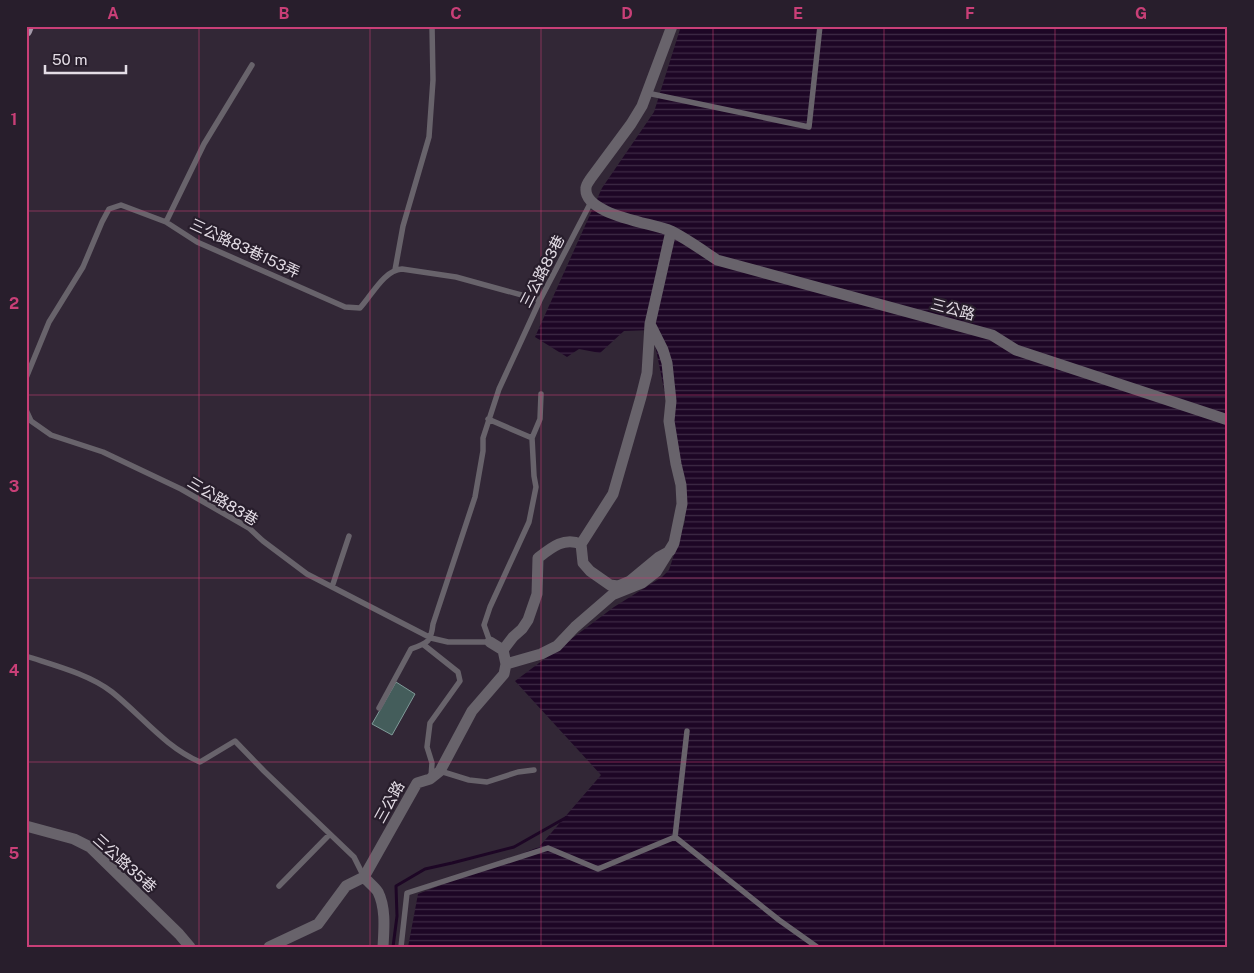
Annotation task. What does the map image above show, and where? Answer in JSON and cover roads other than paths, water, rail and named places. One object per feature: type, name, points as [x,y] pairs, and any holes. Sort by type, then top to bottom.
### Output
[{"type":"main road","points":[[26,31],[28,26]]},
{"type":"street","points":[[591,202],[586,194],[588,182],[642,106],[672,26]]},
{"type":"street","name":"三公路","points":[[591,202],[601,210],[670,231],[717,260],[992,335],[1016,350],[1228,420]]},
{"type":"street","points":[[650,324],[663,350],[667,363],[671,401],[669,421],[676,464],[682,485],[682,504],[674,543],[670,551],[659,557],[630,581],[614,587],[586,567],[583,563],[581,544],[613,494],[619,476],[647,373],[650,324],[670,231]]},
{"type":"street","points":[[503,650],[522,629],[530,614],[537,594],[538,558],[557,544],[572,540],[581,544]]},
{"type":"street","points":[[490,642],[503,650],[506,664],[541,654],[557,646],[575,627],[612,595],[642,583],[656,572],[674,543]]},
{"type":"street","name":"三公路","points":[[269,947],[318,924],[346,886],[364,877],[417,783],[430,779],[440,771],[472,711],[504,674],[506,664]]},
{"type":"street","name":"三公路35巷","points":[[26,826],[74,839],[90,847],[190,947]]},
{"type":"street","points":[[364,877],[378,892],[384,918],[383,947]]},
{"type":"lane","points":[[432,26],[433,80],[429,137],[403,226],[396,270],[456,277],[540,300]]},
{"type":"lane","points":[[648,93],[809,127],[820,26]]},
{"type":"lane","points":[[166,222],[204,144],[252,65]]},
{"type":"lane","name":"三公路83巷","points":[[431,638],[433,624],[475,497],[483,451],[483,438],[498,389],[540,300],[591,202]]},
{"type":"lane","name":"三公路83巷153弄","points":[[26,378],[49,322],[83,267],[102,222],[110,209],[121,205],[166,222],[197,242],[345,307],[360,308],[387,275],[396,270]]},
{"type":"lane","points":[[490,642],[484,626],[490,607],[523,539],[532,509],[536,487],[532,438],[540,419],[541,394]]},
{"type":"lane","name":"三公路83巷","points":[[26,410],[31,421],[52,435],[103,452],[181,489],[249,528],[307,574],[431,638],[448,642],[490,642]]},
{"type":"lane","points":[[488,419],[532,438]]},
{"type":"lane","points":[[332,587],[349,536]]},
{"type":"lane","points":[[379,708],[411,650],[424,645],[431,638]]},
{"type":"lane","points":[[424,645],[458,672],[460,681],[430,723],[427,747],[432,763],[430,779]]},
{"type":"lane","points":[[26,656],[70,671],[111,691],[147,725],[189,757],[200,762],[235,741],[329,835],[354,857],[364,877]]},
{"type":"lane","points":[[675,837],[687,731]]},
{"type":"lane","points":[[440,771],[469,780],[487,782],[518,772],[534,770]]},
{"type":"lane","points":[[279,886],[329,835]]},
{"type":"lane","points":[[402,947],[407,893],[548,848],[598,869],[675,837]]},
{"type":"lane","points":[[675,837],[779,920],[817,947]]},
{"type":"waterway","points":[[393,947],[397,916],[396,886],[425,869],[514,847],[567,817]]}]
